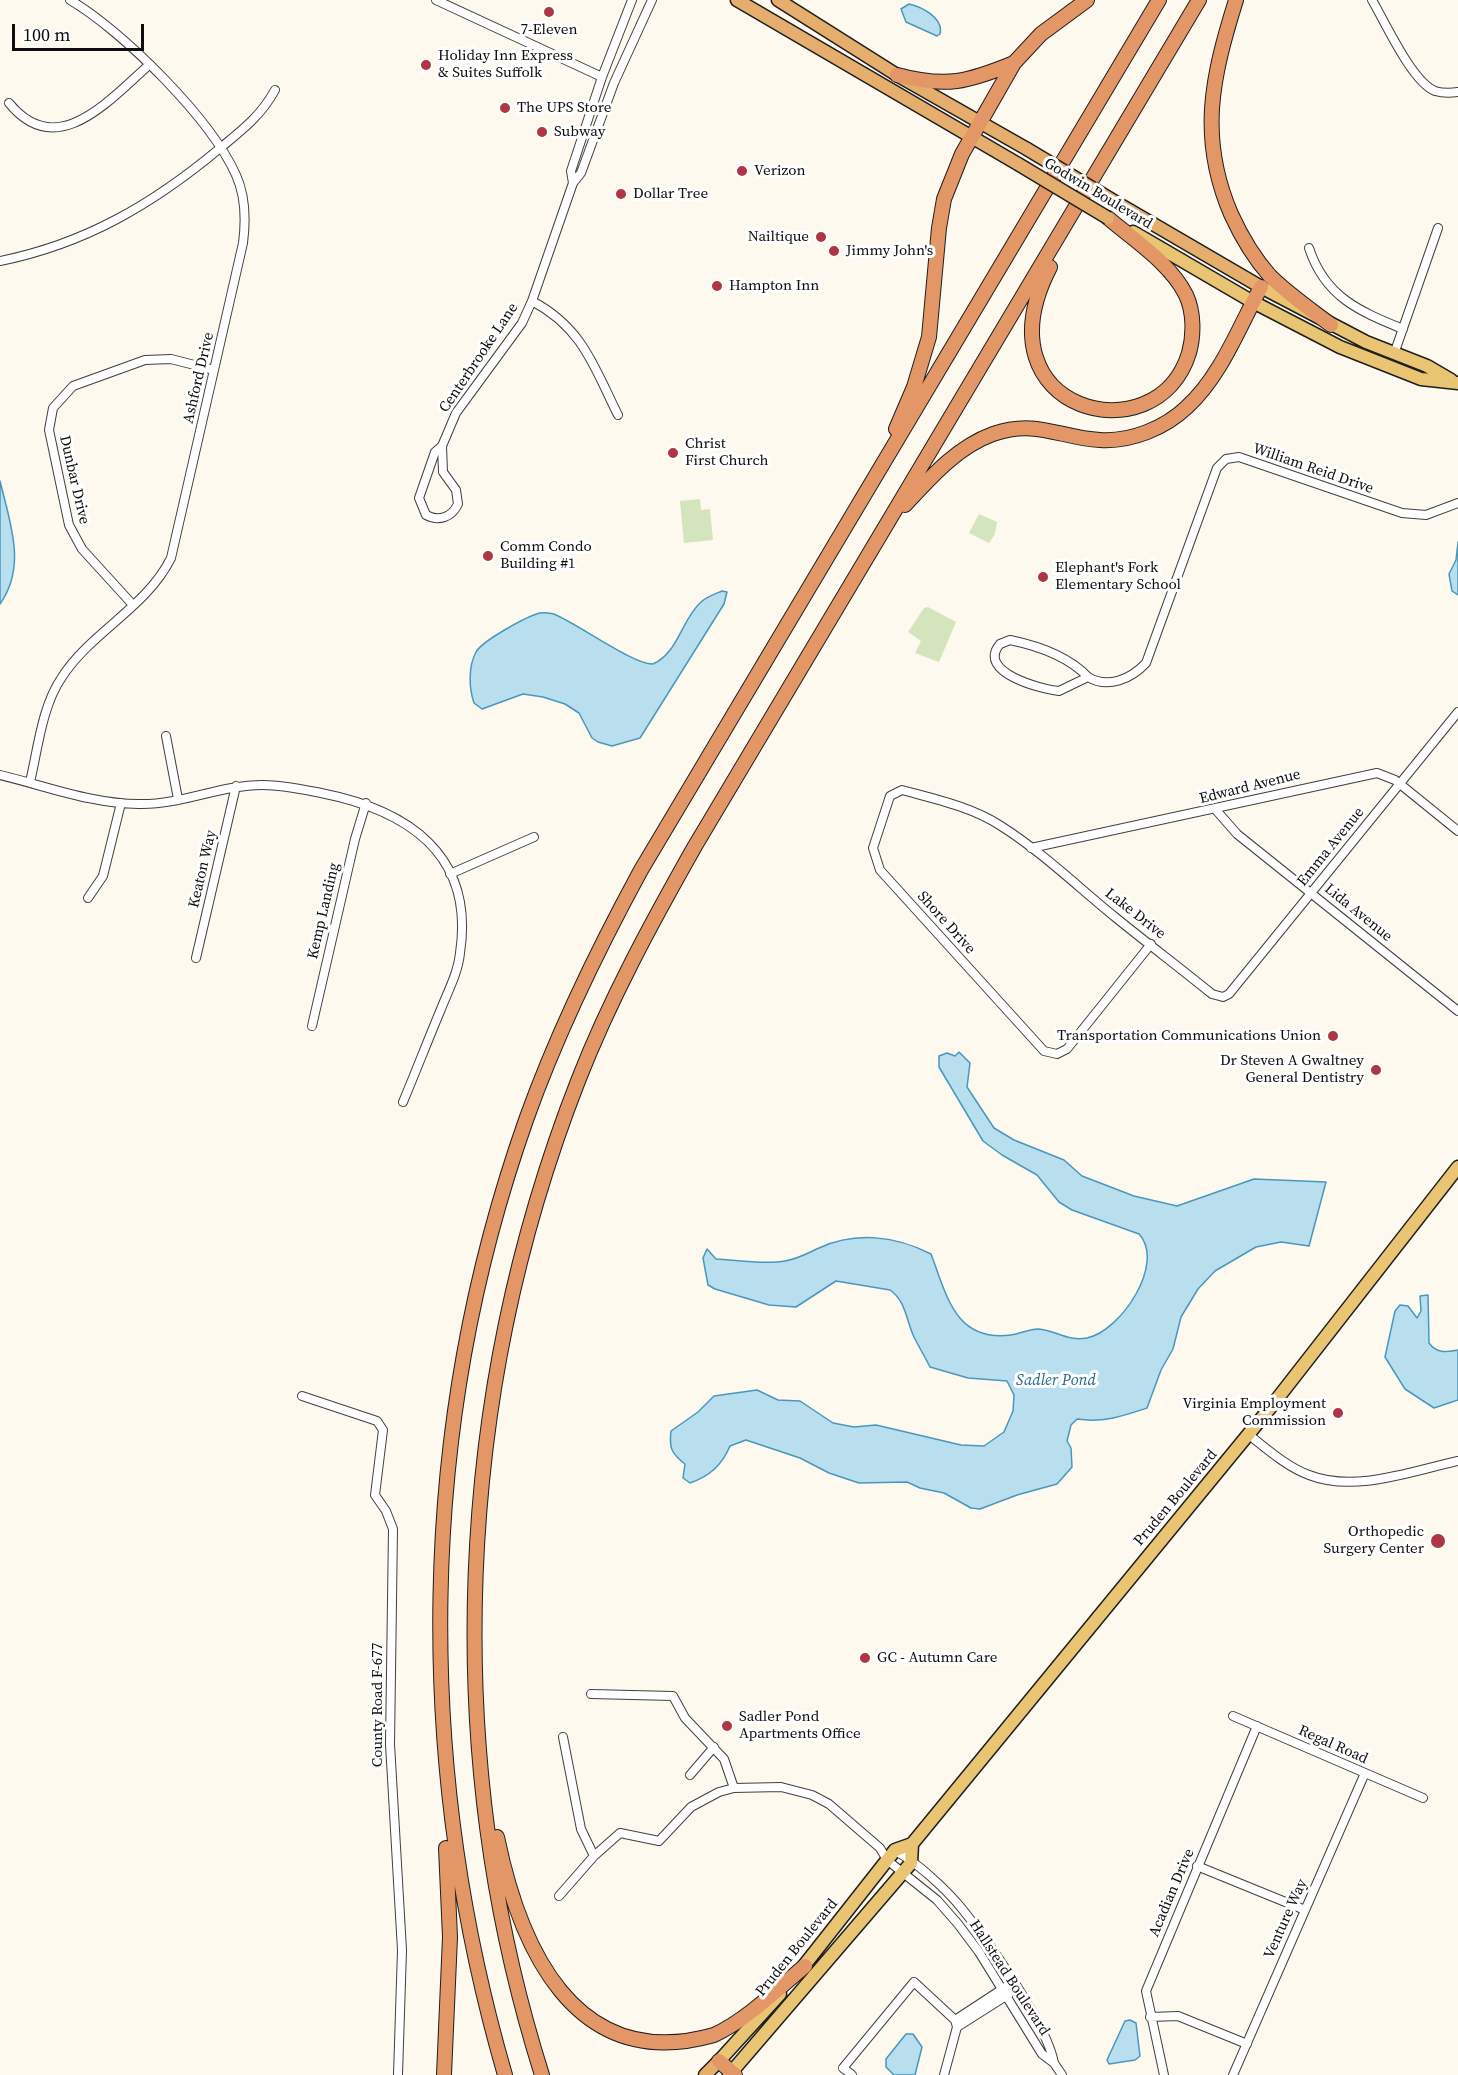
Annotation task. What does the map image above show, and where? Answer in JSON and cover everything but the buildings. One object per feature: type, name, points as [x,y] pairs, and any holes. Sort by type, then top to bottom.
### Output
[{"type":"highway","name":"Godwin Boulevard","points":[[737,0],[1108,218]]},
{"type":"highway","name":"Godwin Boulevard","points":[[778,0],[897,75],[1261,287]]},
{"type":"highway","points":[[845,528],[872,470],[905,410],[923,361],[932,316],[936,244],[941,213],[955,169],[971,136],[1014,63],[1041,34],[1087,0]]},
{"type":"highway","points":[[444,2075],[450,1937],[442,1785],[439,1590],[448,1461],[470,1321],[511,1166],[569,1013],[641,870],[1159,0]]},
{"type":"highway","points":[[542,2075],[503,1923],[483,1795],[475,1682],[476,1556],[491,1404],[517,1274],[557,1137],[597,1036],[639,946],[1199,0]]},
{"type":"highway","points":[[1236,0],[1224,39],[1211,106],[1210,132],[1216,171],[1236,225],[1257,259],[1292,295],[1331,325]]},
{"type":"highway","points":[[897,75],[928,83],[959,83],[1014,63]]},
{"type":"highway","points":[[1066,224],[1056,256],[1035,302],[1030,332],[1035,358],[1048,380],[1074,402],[1095,409],[1124,410],[1154,398],[1174,380],[1187,360],[1191,347],[1192,318],[1179,284],[1108,218]]},
{"type":"highway","points":[[886,526],[951,459],[976,441],[994,434],[1042,428],[1100,440],[1118,439],[1147,432],[1171,420],[1186,409],[1209,382],[1261,287]]},
{"type":"highway","points":[[475,1682],[496,1830],[514,1899],[544,1980],[560,2004],[579,2025],[602,2040],[633,2049],[665,2050],[683,2047],[730,2027],[805,1966]]},
{"type":"highway","points":[[443,1738],[448,1803],[463,1904],[482,1989],[505,2075]]},
{"type":"highway","points":[[719,2061],[732,2074]]},
{"type":"highway","name":"Pruden Boulevard","points":[[705,2075],[719,2061]]},
{"type":"main road","name":"Godwin Boulevard","points":[[1108,218],[1297,326],[1370,360],[1421,379],[1457,383]]},
{"type":"main road","name":"Godwin Boulevard","points":[[1261,287],[1331,325],[1394,354],[1427,366],[1457,383]]},
{"type":"main road","name":"Pruden Boulevard","points":[[912,1844],[1248,1434],[1458,1167]]},
{"type":"main road","points":[[895,1850],[912,1844]]},
{"type":"main road","points":[[907,1867],[912,1844]]},
{"type":"main road","name":"Pruden Boulevard","points":[[719,2061],[805,1966],[895,1850]]},
{"type":"main road","name":"Pruden Boulevard","points":[[732,2074],[907,1867]]},
{"type":"street","name":"Ashford Drive","points":[[30,782],[46,717],[62,677],[81,654],[158,580],[171,558],[245,224],[244,206],[237,178],[219,149],[183,102],[117,34],[70,0]]},
{"type":"street","points":[[436,0],[602,77]]},
{"type":"street","name":"Centerbrooke Lane","points":[[573,183],[571,171],[602,77],[632,0]]},
{"type":"street","name":"Centerbrooke Lane","points":[[442,446],[435,452],[419,498],[426,515],[438,519],[450,515],[458,504],[456,490],[443,472],[442,446],[456,412],[522,323],[532,301],[573,183],[581,173],[614,83],[652,0]]},
{"type":"street","points":[[1372,0],[1424,83],[1435,91],[1458,92]]},
{"type":"street","points":[[9,104],[17,114],[33,125],[45,129],[64,129],[93,111],[149,65]]},
{"type":"street","points":[[0,261],[49,249],[113,224],[158,197],[260,115],[276,90]]},
{"type":"street","points":[[1394,354],[1438,228]]},
{"type":"street","points":[[1309,248],[1319,274],[1335,292],[1372,316],[1403,330]]},
{"type":"street","points":[[532,301],[563,321],[580,338],[618,416]]},
{"type":"street","name":"Dunbar Drive","points":[[133,605],[82,549],[69,525],[49,430],[53,408],[73,386],[145,360],[171,359],[214,370]]},
{"type":"street","name":"William Reid Drive","points":[[1088,677],[1101,682],[1120,680],[1138,672],[1146,663],[1217,468],[1226,459],[1239,457],[1402,513],[1435,513],[1458,503]]},
{"type":"street","points":[[1014,641],[1067,659],[1088,677],[1065,690],[1052,690],[1002,672],[994,660],[994,653],[1000,644],[1014,641]]},
{"type":"street","name":"Emma Avenue","points":[[1223,997],[1229,994],[1458,712]]},
{"type":"street","points":[[166,736],[178,799]]},
{"type":"street","name":"Edward Avenue","points":[[1031,848],[1215,810],[1369,773],[1386,775],[1400,783],[1458,831]]},
{"type":"street","points":[[0,775],[121,803],[142,804],[178,799],[236,786],[285,786],[366,803],[387,812],[418,832],[436,851],[450,874],[462,917],[460,955],[456,971],[403,1102]]},
{"type":"street","name":"Keaton Way","points":[[196,958],[236,786]]},
{"type":"street","name":"Shore Drive","points":[[1031,848],[986,817],[902,790],[890,796],[873,848],[879,870],[1044,1052],[1060,1053],[1074,1042],[1151,944]]},
{"type":"street","points":[[88,898],[103,876],[121,803]]},
{"type":"street","name":"Kemp Landing","points":[[312,1026],[355,839],[366,803]]},
{"type":"street","name":"Lida Avenue","points":[[1215,810],[1237,834],[1458,1011]]},
{"type":"street","points":[[450,874],[534,837]]},
{"type":"street","name":"Lake Drive","points":[[1031,848],[1212,994],[1223,997]]},
{"type":"street","name":"County Road F-677","points":[[302,1396],[377,1421],[383,1430],[375,1495],[386,1511],[393,1529],[390,1744],[402,1950],[398,2075]]},
{"type":"street","points":[[1248,1434],[1295,1469],[1333,1482],[1359,1482],[1458,1461]]},
{"type":"street","points":[[591,1694],[668,1694],[676,1700],[685,1718],[714,1747],[728,1767],[734,1788]]},
{"type":"street","name":"Regal Road","points":[[1233,1716],[1423,1798]]},
{"type":"street","name":"Acadian Drive","points":[[1164,2075],[1146,2000],[1149,1981],[1257,1726]]},
{"type":"street","points":[[563,1737],[581,1829],[594,1856]]},
{"type":"street","points":[[690,1775],[714,1747]]},
{"type":"street","name":"Venture Way","points":[[1233,2075],[1365,1773]]},
{"type":"street","points":[[559,1896],[594,1856],[620,1833],[658,1841],[691,1807],[734,1788],[781,1786],[812,1795],[829,1804],[880,1848],[887,1860]]},
{"type":"street","points":[[880,1848],[895,1850],[907,1867]]},
{"type":"street","name":"Hallstead Boulevard","points":[[887,1860],[907,1867],[962,1909],[1015,1986],[1052,2048],[1054,2063]]},
{"type":"street","points":[[1197,1866],[1305,1910]]},
{"type":"street","name":"Hallstead Boulevard","points":[[907,1867],[980,1952],[1042,2054],[1054,2063],[1062,2075]]},
{"type":"street","points":[[852,2075],[843,2068],[914,1982],[956,2023]]},
{"type":"street","points":[[945,2075],[956,2023],[1015,1986]]},
{"type":"street","points":[[1150,2017],[1178,2016],[1247,2044]]},
{"type":"green space","points":[[700,499],[701,510],[710,509],[713,540],[684,543],[680,501]]},
{"type":"green space","points":[[979,514],[997,522],[995,534],[989,543],[969,533]]},
{"type":"green space","points":[[928,607],[956,622],[939,662],[915,653],[921,641],[908,632],[924,608]]},
{"type":"water","points":[[909,4],[931,14],[939,23],[940,34],[937,36],[906,22],[901,9]]},
{"type":"water","points":[[0,481],[12,528],[15,559],[8,590],[0,604]]},
{"type":"water","points":[[1458,542],[1458,595],[1452,591],[1449,574],[1456,560]]},
{"type":"water","points":[[722,591],[727,592],[724,604],[640,738],[612,746],[598,742],[592,738],[579,713],[565,704],[543,697],[523,694],[482,709],[474,703],[470,678],[476,652],[495,636],[525,619],[540,613],[554,614],[633,658],[653,664],[669,652],[694,609],[708,597]]},
{"type":"water","name":"Sadler Pond","points":[[959,1052],[970,1063],[967,1087],[994,1128],[1014,1140],[1064,1160],[1082,1176],[1134,1196],[1177,1206],[1254,1179],[1326,1182],[1309,1246],[1281,1242],[1256,1247],[1215,1271],[1198,1289],[1181,1317],[1173,1349],[1161,1370],[1147,1408],[1104,1419],[1077,1419],[1071,1425],[1067,1441],[1071,1448],[1072,1467],[1057,1484],[1017,1495],[980,1509],[971,1508],[944,1493],[920,1488],[907,1482],[859,1483],[829,1473],[800,1458],[746,1440],[730,1446],[714,1469],[704,1477],[690,1483],[683,1478],[685,1464],[672,1450],[671,1431],[698,1412],[714,1396],[757,1390],[778,1400],[800,1401],[833,1423],[854,1427],[876,1425],[961,1445],[984,1446],[1004,1432],[1013,1411],[1014,1395],[1007,1381],[968,1378],[930,1367],[914,1337],[903,1305],[890,1290],[836,1281],[796,1307],[769,1305],[708,1285],[703,1258],[707,1249],[716,1259],[768,1263],[794,1259],[847,1239],[876,1238],[904,1243],[931,1254],[949,1300],[965,1324],[977,1331],[992,1335],[1011,1335],[1038,1329],[1068,1337],[1087,1338],[1100,1333],[1113,1323],[1126,1310],[1136,1294],[1147,1262],[1146,1247],[1139,1234],[1072,1210],[1059,1202],[1037,1175],[983,1141],[939,1067],[939,1056],[947,1053],[955,1056]]},
{"type":"water","points":[[1428,1295],[1429,1343],[1439,1351],[1458,1350],[1458,1400],[1434,1408],[1405,1389],[1385,1357],[1395,1311],[1400,1305],[1408,1306],[1417,1318],[1421,1311],[1420,1296]]},
{"type":"water","points":[[1130,2020],[1136,2023],[1140,2056],[1135,2060],[1109,2064],[1107,2060],[1125,2021]]},
{"type":"water","points":[[906,2034],[913,2034],[922,2047],[915,2075],[894,2075],[886,2067],[886,2059]]},
{"type":"place","name":"7-Eleven","points":[[549,12]]},
{"type":"place","name":"Holiday Inn Express & Suites Suffolk","points":[[426,65]]},
{"type":"place","name":"The UPS Store","points":[[505,108]]},
{"type":"place","name":"Subway","points":[[542,132]]},
{"type":"place","name":"Verizon","points":[[742,171]]},
{"type":"place","name":"Dollar Tree","points":[[621,194]]},
{"type":"place","name":"Nailtique","points":[[821,237]]},
{"type":"place","name":"Jimmy John's","points":[[834,251]]},
{"type":"place","name":"Hampton Inn","points":[[717,286]]},
{"type":"place","name":"Christ First Church","points":[[673,453]]},
{"type":"place","name":"Comm Condo Building #1","points":[[488,556]]},
{"type":"place","name":"Elephant's Fork Elementary School","points":[[1043,577]]},
{"type":"place","name":"Transportation Communications Union","points":[[1333,1036]]},
{"type":"place","name":"Dr Steven A Gwaltney General Dentistry","points":[[1376,1070]]},
{"type":"place","name":"Virginia Employment Commission","points":[[1338,1413]]},
{"type":"place","name":"Orthopedic Surgery Center","points":[[1438,1541]]},
{"type":"place","name":"GC - Autumn Care","points":[[865,1658]]},
{"type":"place","name":"Sadler Pond Apartments Office","points":[[727,1726]]}]
